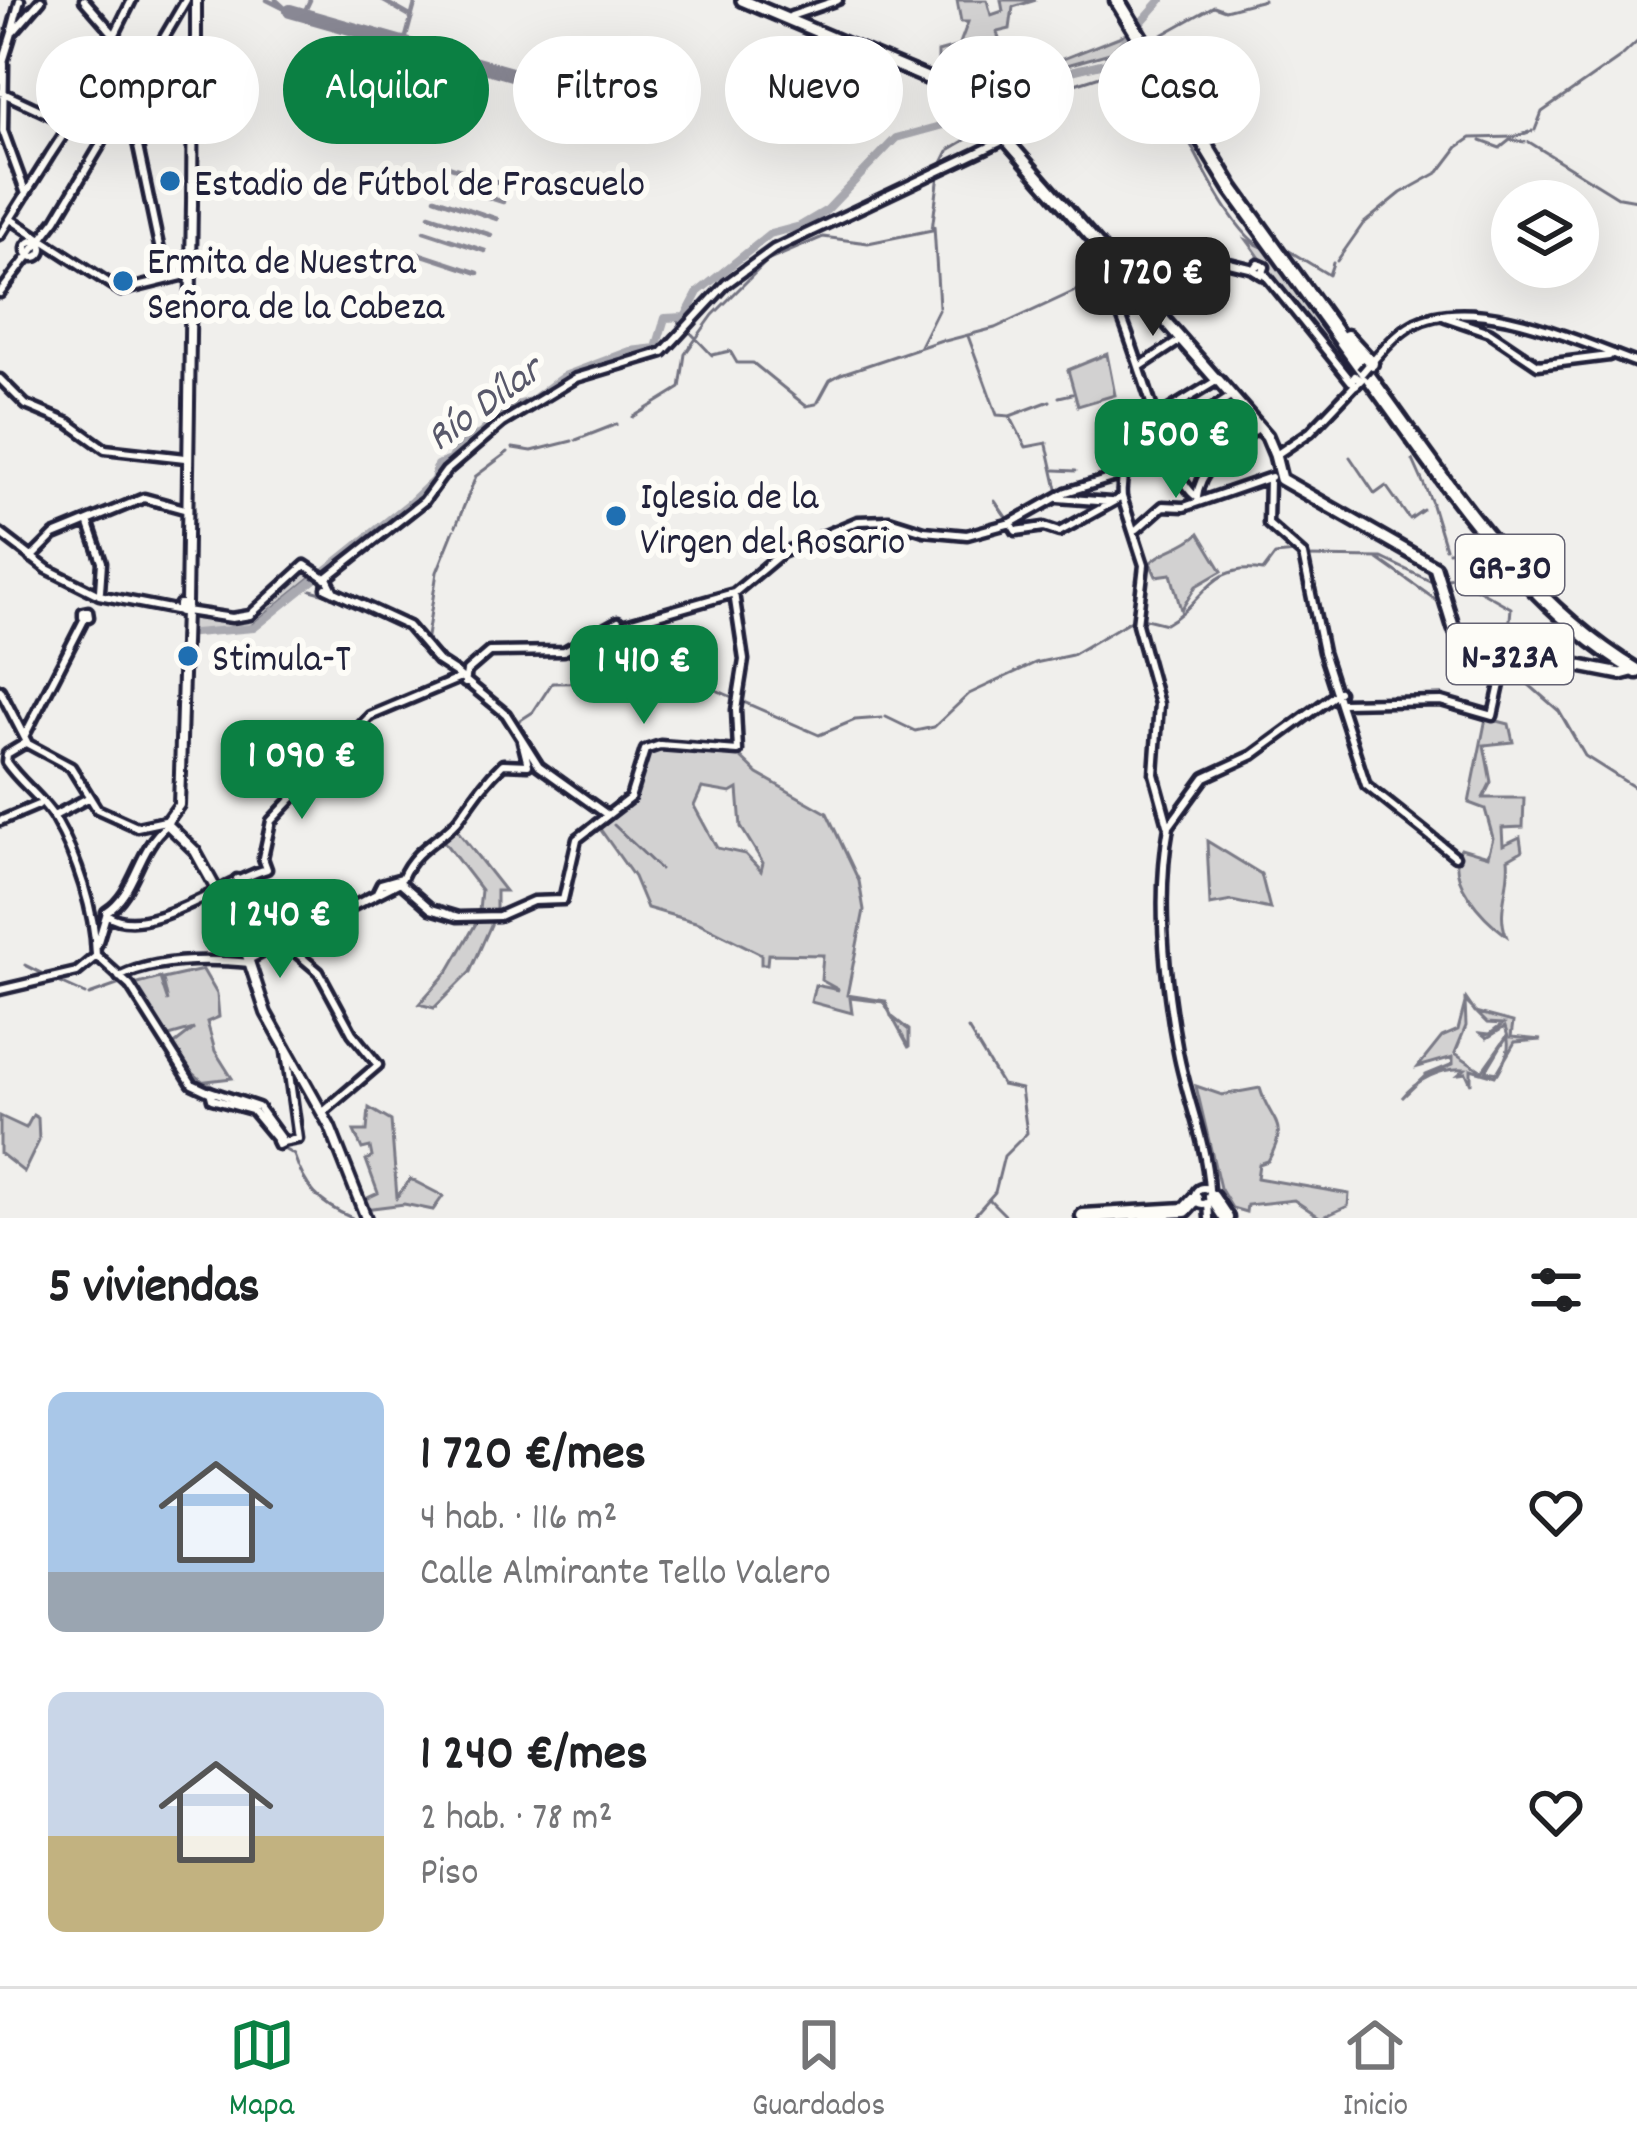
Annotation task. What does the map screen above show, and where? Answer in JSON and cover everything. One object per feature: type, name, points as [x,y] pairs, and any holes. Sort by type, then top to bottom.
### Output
[{"type":"highway","points":[[1119,0],[1232,189],[1329,321],[1360,374]]},
{"type":"highway","points":[[1329,321],[1360,374]]},
{"type":"highway","name":"GR-30","points":[[1360,374],[1401,418],[1527,584],[1580,632],[1634,670]]},
{"type":"highway","points":[[1077,1217],[1185,1210],[1205,1197],[1226,1218]]},
{"type":"highway","points":[[1077,1217],[1178,1218]]},
{"type":"main road","points":[[192,0],[193,36]]},
{"type":"main road","points":[[742,0],[927,75]]},
{"type":"main road","points":[[193,144],[179,806],[166,823],[196,851],[219,892],[252,961],[266,1013],[322,1113],[366,1217]]},
{"type":"main road","points":[[1009,144],[1259,427],[1274,451],[1273,478]]},
{"type":"main road","points":[[191,274],[192,237]]},
{"type":"main road","name":"N-323A","points":[[1273,478],[1430,563],[1442,580],[1460,639],[1507,653],[1634,670]]},
{"type":"street","points":[[20,0],[1,92],[9,156],[26,194]]},
{"type":"street","points":[[12,32],[41,0]]},
{"type":"street","points":[[84,0],[115,36],[132,0]]},
{"type":"street","points":[[171,36],[192,0]]},
{"type":"street","points":[[792,18],[838,0]]},
{"type":"street","points":[[1,92],[36,109]]},
{"type":"street","points":[[0,235],[58,144]]},
{"type":"street","points":[[39,240],[102,144]]},
{"type":"street","points":[[137,144],[166,280]]},
{"type":"street","points":[[325,582],[335,569],[424,501],[446,471],[508,419],[582,376],[659,355],[726,284],[763,256],[982,144]]},
{"type":"street","points":[[0,212],[121,291],[191,274]]},
{"type":"street","points":[[0,293],[27,256],[34,259],[42,247],[39,240]]},
{"type":"street","points":[[1199,497],[1184,485],[1142,366],[1098,271],[1192,254],[1254,269],[1264,273],[1360,374]]},
{"type":"street","points":[[1274,451],[1310,432],[1360,374],[1412,325],[1441,317],[1468,311],[1492,320],[1516,320],[1637,363]]},
{"type":"street","points":[[1441,317],[1489,332],[1538,365],[1615,355]]},
{"type":"street","points":[[1489,332],[1492,320]]},
{"type":"street","points":[[1142,366],[1182,339]]},
{"type":"street","points":[[0,379],[15,395],[82,430],[105,449],[187,460]]},
{"type":"street","points":[[1160,416],[1216,380]]},
{"type":"street","points":[[1208,1216],[1206,1148],[1172,1017],[1164,899],[1169,826],[1154,774],[1158,698],[1137,618],[1146,578],[1137,529],[1122,497],[1122,482],[1133,455],[1162,433],[1204,416],[1232,396]]},
{"type":"street","points":[[1199,497],[1205,476],[1244,432],[1242,408]]},
{"type":"street","points":[[1233,443],[1259,427]]},
{"type":"street","points":[[1137,529],[1156,509],[1182,508],[1199,497],[1219,496],[1236,485],[1273,478],[1269,525],[1303,555],[1323,652],[1370,790],[1411,816],[1455,856]]},
{"type":"street","points":[[93,912],[107,913],[119,921],[145,919],[219,892],[267,868],[264,847],[271,821],[374,712],[462,676],[489,652],[564,651],[619,623],[734,593],[782,554],[858,521],[889,520],[963,535],[1011,524],[1058,498],[1122,482]]},
{"type":"street","points":[[1011,524],[1016,531],[1042,528],[1059,532],[1122,497]]},
{"type":"street","points":[[1058,498],[1110,502]]},
{"type":"street","points":[[31,558],[54,535],[144,499],[188,510]]},
{"type":"street","points":[[88,521],[102,562],[94,599],[25,736],[5,760],[35,805],[54,816],[93,912],[96,952],[119,977],[194,1086],[258,1107],[280,1141],[298,1139],[287,1051]]},
{"type":"street","points":[[0,532],[94,599],[167,608],[244,617],[299,568],[405,624],[445,668],[499,706],[539,766],[606,814]]},
{"type":"street","points":[[119,977],[139,968],[204,959],[252,961],[400,882],[424,904],[451,916],[489,917],[532,901],[563,900],[578,839],[630,798],[638,758],[649,747],[737,751],[743,660],[734,593]]},
{"type":"street","points":[[1169,826],[1205,777],[1252,755],[1338,696],[1442,700],[1491,716],[1507,653]]},
{"type":"street","points":[[0,690],[25,736],[50,760],[71,767],[88,798],[117,822],[131,820],[137,827],[166,823]]},
{"type":"street","points":[[376,895],[381,884],[402,878],[411,862],[461,816],[469,798],[503,764],[526,764],[525,748]]},
{"type":"street","points":[[54,816],[88,798]]},
{"type":"street","points":[[1,820],[35,805]]},
{"type":"street","points":[[0,991],[90,964],[107,913],[122,902],[146,845],[166,823]]},
{"type":"street","points":[[237,879],[283,943],[328,986],[352,1034],[378,1065],[322,1113]]},
{"type":"shaded area","points":[[957,0],[987,0],[991,15],[1003,11],[1001,0],[1036,0],[1013,7],[1010,29],[997,32],[998,36],[963,36],[968,22],[961,22]]},
{"type":"shaded area","points":[[1098,45],[1098,56],[1074,63],[1074,55]]},
{"type":"shaded area","points":[[1247,240],[1269,250],[1340,349],[1331,356]]},
{"type":"shaded area","points":[[1107,354],[1115,395],[1078,406],[1068,370]]},
{"type":"shaded area","points":[[1199,533],[1222,571],[1196,586],[1181,610],[1171,574],[1156,576],[1150,563]]},
{"type":"shaded area","points":[[309,568],[315,574],[246,630],[186,633],[187,614],[246,619]]},
{"type":"shaded area","points":[[1486,718],[1509,724],[1513,742],[1484,745],[1491,782],[1483,798],[1524,798],[1523,827],[1502,828],[1503,845],[1520,837],[1522,851],[1508,859],[1506,935],[1477,908],[1458,872],[1461,848],[1488,856],[1493,838],[1485,809],[1469,803]]},
{"type":"shaded area","points":[[657,746],[737,754],[758,774],[827,813],[859,881],[864,910],[847,995],[886,1001],[890,1013],[884,1002],[850,998],[852,1013],[811,1002],[815,985],[839,990],[821,980],[823,955],[768,954],[767,964],[761,964],[761,954],[699,923],[647,908],[634,877],[598,826],[631,799],[639,759]],"holes":[[[702,788],[731,793],[738,789],[741,827],[763,863],[761,871],[745,854],[717,848],[694,806]]]},
{"type":"shaded area","points":[[449,820],[505,891],[496,891],[496,914],[472,916],[479,911],[481,890],[438,834]]},
{"type":"shaded area","points":[[1207,841],[1261,874],[1270,909],[1232,901],[1210,905]]},
{"type":"shaded area","points":[[494,918],[470,972],[434,1008],[419,1004],[449,970],[478,920]]},
{"type":"shaded area","points":[[203,970],[217,994],[219,1017],[207,1022],[215,1051],[232,1078],[206,1081],[238,1103],[214,1098],[168,1049],[194,1029],[162,1038],[131,986],[160,978],[168,1002],[163,979]]},
{"type":"shaded area","points":[[1465,1003],[1466,1026],[1455,1053],[1482,1071],[1507,1036],[1486,1071],[1497,1073],[1495,1076],[1471,1069],[1471,1084],[1466,1073],[1459,1074],[1465,1069],[1456,1069],[1416,1085],[1426,1075],[1453,1064],[1453,1057],[1418,1067],[1442,1037],[1458,1030]]},
{"type":"shaded area","points":[[1476,1012],[1513,1022],[1511,1037],[1541,1040],[1515,1042],[1505,1059],[1505,1027],[1487,1038],[1481,1033],[1490,1034],[1503,1024],[1487,1023]]},
{"type":"shaded area","points":[[892,1017],[909,1030],[909,1048]]},
{"type":"shaded area","points":[[1196,1086],[1222,1095],[1260,1088],[1278,1138],[1268,1161],[1259,1164],[1257,1178],[1349,1194],[1348,1206],[1321,1218],[1294,1200],[1247,1205],[1246,1212],[1232,1208],[1220,1188]]},
{"type":"shaded area","points":[[369,1108],[391,1121],[397,1197],[410,1179],[443,1196],[433,1210],[404,1204],[364,1209],[361,1201],[378,1193],[366,1160],[372,1157],[370,1147],[362,1149],[354,1131],[367,1131]]},
{"type":"shaded area","points":[[33,1115],[38,1118],[39,1141],[24,1172],[0,1153],[0,1116],[26,1128]]},
{"type":"waterway","name":"Río Dílar","points":[[182,634],[254,628],[412,501],[434,480],[437,465],[451,460],[461,442],[564,376],[630,351],[656,348],[665,318],[685,317],[698,292],[770,234],[800,226],[827,210],[896,138],[958,121],[989,104],[1030,91],[1050,76],[1105,63],[1161,0]]},
{"type":"waterway","points":[[1160,36],[1214,6],[1225,10],[1264,0]]},
{"type":"waterway","points":[[1623,55],[1637,42]]},
{"type":"waterway","points":[[1535,130],[1542,112],[1621,57]]},
{"type":"waterway","points":[[950,149],[1013,112],[1039,113],[1059,89],[1098,77]]},
{"type":"waterway","points":[[1517,136],[1532,131]]},
{"type":"waterway","points":[[1337,261],[1363,224],[1401,193],[1439,172],[1458,147],[1471,138],[1515,137]]},
{"type":"waterway","points":[[1481,141],[1500,148],[1510,140],[1525,142]]},
{"type":"waterway","points":[[1529,142],[1618,197]]},
{"type":"waterway","points":[[1191,144],[1231,216],[1255,243],[1266,248]]},
{"type":"waterway","points":[[940,167],[948,151]]},
{"type":"waterway","points":[[769,260],[823,237],[868,243],[932,230],[939,174]]},
{"type":"waterway","points":[[1620,197],[1637,200]]},
{"type":"waterway","points":[[934,226],[939,307]]},
{"type":"waterway","points":[[1281,246],[1329,275],[1333,263]]},
{"type":"waterway","points":[[633,417],[680,388],[685,354],[713,315],[767,261]]},
{"type":"waterway","points":[[1104,278],[1123,277]]},
{"type":"waterway","points":[[945,341],[995,328],[1099,280]]},
{"type":"waterway","points":[[920,346],[938,310]]},
{"type":"waterway","name":"Río Dílar","points":[[674,317],[680,323]]},
{"type":"waterway","points":[[688,330],[712,355],[730,351],[737,363],[753,363],[806,406],[816,404]]},
{"type":"waterway","points":[[968,336],[997,415],[1010,416],[1026,447],[1047,443]]},
{"type":"waterway","points":[[818,402],[830,380],[841,374],[942,340]]},
{"type":"waterway","points":[[1370,392],[1391,417]]},
{"type":"waterway","points":[[1059,397],[1072,394]]},
{"type":"waterway","points":[[1010,416],[1050,401]]},
{"type":"waterway","points":[[576,440],[617,424]]},
{"type":"waterway","points":[[1400,430],[1407,445]]},
{"type":"waterway","points":[[513,448],[532,451],[572,441]]},
{"type":"waterway","points":[[1047,445],[1057,489]]},
{"type":"waterway","points":[[456,526],[476,476],[508,452]]},
{"type":"waterway","points":[[1350,457],[1375,494],[1386,486],[1408,517]]},
{"type":"waterway","points":[[1413,460],[1432,503]]},
{"type":"waterway","points":[[1055,470],[1076,471]]},
{"type":"waterway","points":[[995,501],[1008,520]]},
{"type":"waterway","points":[[1432,505],[1445,548]]},
{"type":"waterway","points":[[1410,519],[1423,510]]},
{"type":"waterway","points":[[426,643],[437,572],[454,530]]},
{"type":"waterway","points":[[1448,551],[1488,547]]},
{"type":"waterway","points":[[1142,618],[1166,624],[1218,578],[1245,570],[1263,571],[1275,555],[1296,553]]},
{"type":"waterway","points":[[1305,557],[1382,558],[1434,583],[1454,576],[1511,608],[1509,631],[1529,639],[1535,648],[1589,660]]},
{"type":"waterway","points":[[1378,559],[1443,605]]},
{"type":"waterway","points":[[311,590],[343,599]]},
{"type":"waterway","points":[[886,717],[915,731],[934,727],[969,694],[1035,663],[1072,655],[1133,619]]},
{"type":"waterway","points":[[1511,656],[1519,676],[1559,711],[1585,756],[1637,789]]},
{"type":"waterway","points":[[439,665],[453,680]]},
{"type":"waterway","points":[[516,723],[533,712],[552,683],[651,682],[684,676],[819,735],[855,720],[882,718]]},
{"type":"waterway","points":[[457,683],[479,696]]},
{"type":"waterway","points":[[530,765],[602,815]]},
{"type":"waterway","points":[[614,825],[660,869]]},
{"type":"waterway","points":[[25,965],[45,975]]},
{"type":"waterway","points":[[54,980],[85,994]]},
{"type":"waterway","points":[[89,995],[123,983]]},
{"type":"waterway","points":[[151,1025],[165,1050]]},
{"type":"waterway","points":[[968,1029],[1002,1085],[1021,1089],[1027,1133],[1004,1156],[995,1192],[972,1218]]},
{"type":"waterway","points":[[185,1066],[209,1087]]},
{"type":"waterway","points":[[280,1147],[294,1155],[315,1194],[352,1218]]},
{"type":"waterway","points":[[990,1200],[1008,1218]]},
{"type":"taxiway","points":[[267,0],[287,10],[276,0]]},
{"type":"taxiway","points":[[303,15],[310,0]]},
{"type":"taxiway","points":[[382,0],[412,17]]},
{"type":"taxiway","points":[[406,36],[416,0]]},
{"type":"taxiway","points":[[445,165],[509,186]]},
{"type":"taxiway","points":[[440,182],[503,202]]},
{"type":"taxiway","points":[[435,198],[497,219]]},
{"type":"taxiway","points":[[429,215],[491,235]]},
{"type":"taxiway","points":[[424,231],[485,251]]},
{"type":"taxiway","points":[[417,253],[478,273]]},
{"type":"runway","points":[[290,11],[513,74]]},
{"type":"place","name":"Estadio de Fútbol de Frascuelo","points":[[170,181]]},
{"type":"place","name":"Ermita de Nuestra Señora de la Cabeza","points":[[123,281]]},
{"type":"place","name":"Iglesia de la Virgen del Rosario","points":[[616,516]]},
{"type":"place","name":"Stimula-T","points":[[188,656]]}]
